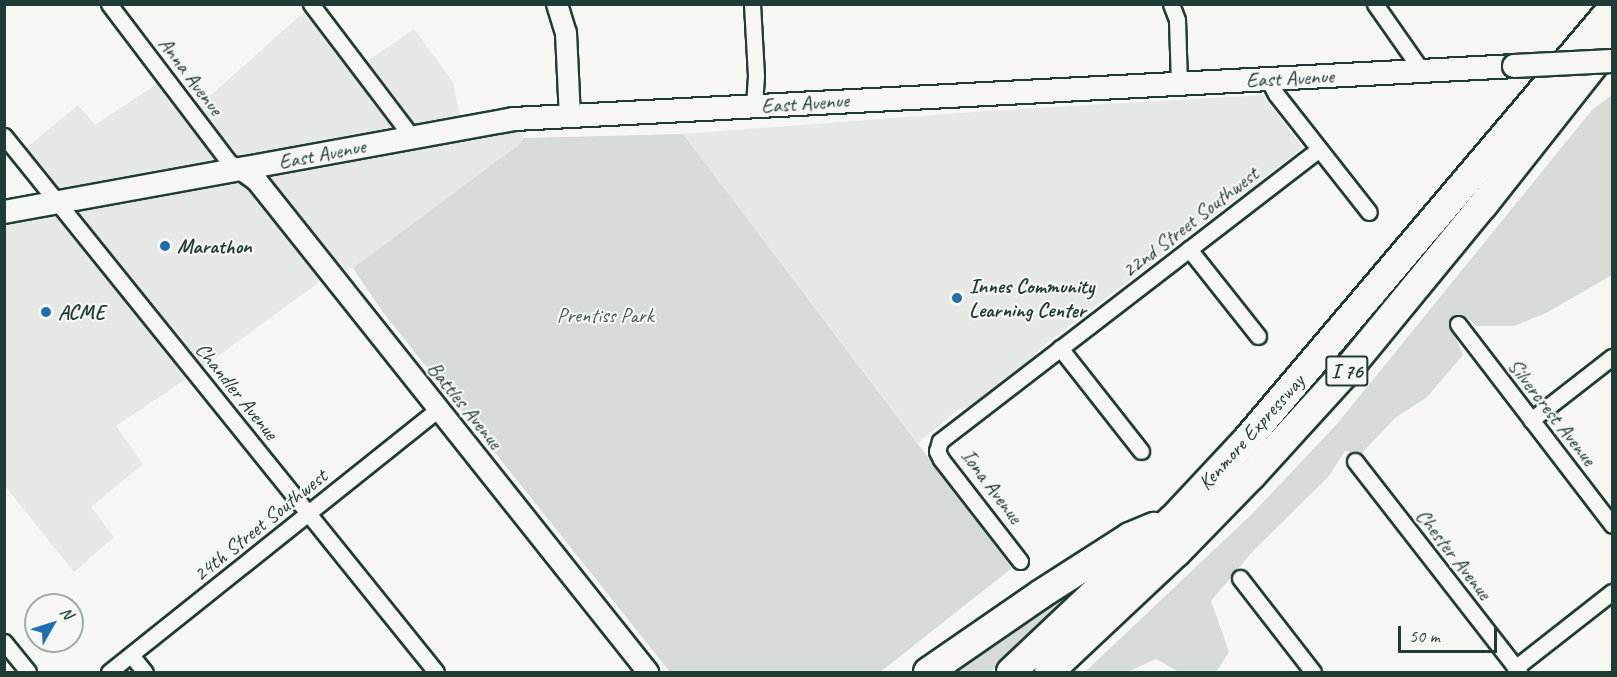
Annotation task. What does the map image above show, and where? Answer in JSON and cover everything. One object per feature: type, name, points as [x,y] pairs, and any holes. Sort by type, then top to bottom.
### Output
[{"type":"highway","name":"Kenmore Expressway","points":[[1011,672],[1173,519],[1261,423],[1612,9]]},
{"type":"highway","name":"Kenmore Expressway","points":[[1049,672],[1193,535],[1344,374],[1483,205],[1612,41]]},
{"type":"highway","points":[[928,672],[1041,594],[1130,537],[1173,519]]},
{"type":"main road","name":"East Avenue","points":[[4,212],[514,119],[1612,61]]},
{"type":"street","name":"Anna Avenue","points":[[109,4],[229,162],[242,170]]},
{"type":"street","points":[[311,4],[412,137]]},
{"type":"street","points":[[557,4],[566,33],[570,117]]},
{"type":"street","points":[[752,4],[756,76],[754,106]]},
{"type":"street","points":[[1171,4],[1177,20],[1179,83]]},
{"type":"street","points":[[1375,4],[1422,71]]},
{"type":"street","points":[[1268,79],[1369,212]]},
{"type":"street","name":"Chandler Avenue","points":[[4,136],[436,672]]},
{"type":"street","name":"22nd Street Southwest","points":[[944,437],[1319,148]]},
{"type":"street","name":"Battles Avenue","points":[[242,170],[257,181],[437,410],[648,672]]},
{"type":"street","points":[[1189,249],[1258,336]]},
{"type":"street","name":"Silvercrest Avenue","points":[[1458,324],[1612,525]]},
{"type":"street","points":[[1060,348],[1140,451]]},
{"type":"street","points":[[1530,420],[1612,357]]},
{"type":"street","name":"24th Street Southwest","points":[[109,672],[437,410]]},
{"type":"street","name":"Iona Avenue","points":[[944,437],[937,451],[941,459],[1020,561]]},
{"type":"street","name":"Chester Avenue","points":[[1355,461],[1517,670]]},
{"type":"street","points":[[1240,578],[1313,672]]},
{"type":"street","points":[[1517,670],[1612,592]]},
{"type":"street","points":[[4,642],[28,672]]},
{"type":"street","points":[[131,655],[146,672]]},
{"type":"shaded area","points":[[312,5],[359,67],[414,29],[453,82],[462,127],[514,119],[524,138],[521,143],[353,268],[330,274],[195,373],[116,426],[143,464],[91,507],[114,537],[74,572],[5,486],[5,212],[56,202],[19,154],[78,105],[95,125],[166,78],[192,112]]},
{"type":"shaded area","name":"Innes Community Learning Center","points":[[1263,95],[1303,148],[1039,349],[1032,361],[969,407],[958,410],[918,443],[683,134],[986,111]]},
{"type":"green space","points":[[1612,95],[1612,275],[1546,313],[1514,326],[1477,326],[1462,314],[1451,326],[1463,355],[1427,397],[1395,418],[1361,454],[1345,451],[1328,477],[1253,551],[1211,601],[1229,652],[1216,672],[1179,672],[1156,659],[1127,672],[1085,672],[1253,513],[1337,424],[1592,110]]},
{"type":"green space","name":"Prentiss Park","points":[[683,134],[1012,568],[880,672],[670,672],[382,311],[353,268],[521,143],[524,138]]},
{"type":"green space","points":[[1119,548],[1062,609],[990,672],[938,672]]},
{"type":"place","name":"Marathon","points":[[165,246]]},
{"type":"place","name":"Innes Community Learning Center","points":[[957,298]]},
{"type":"place","name":"ACME","points":[[46,312]]}]
